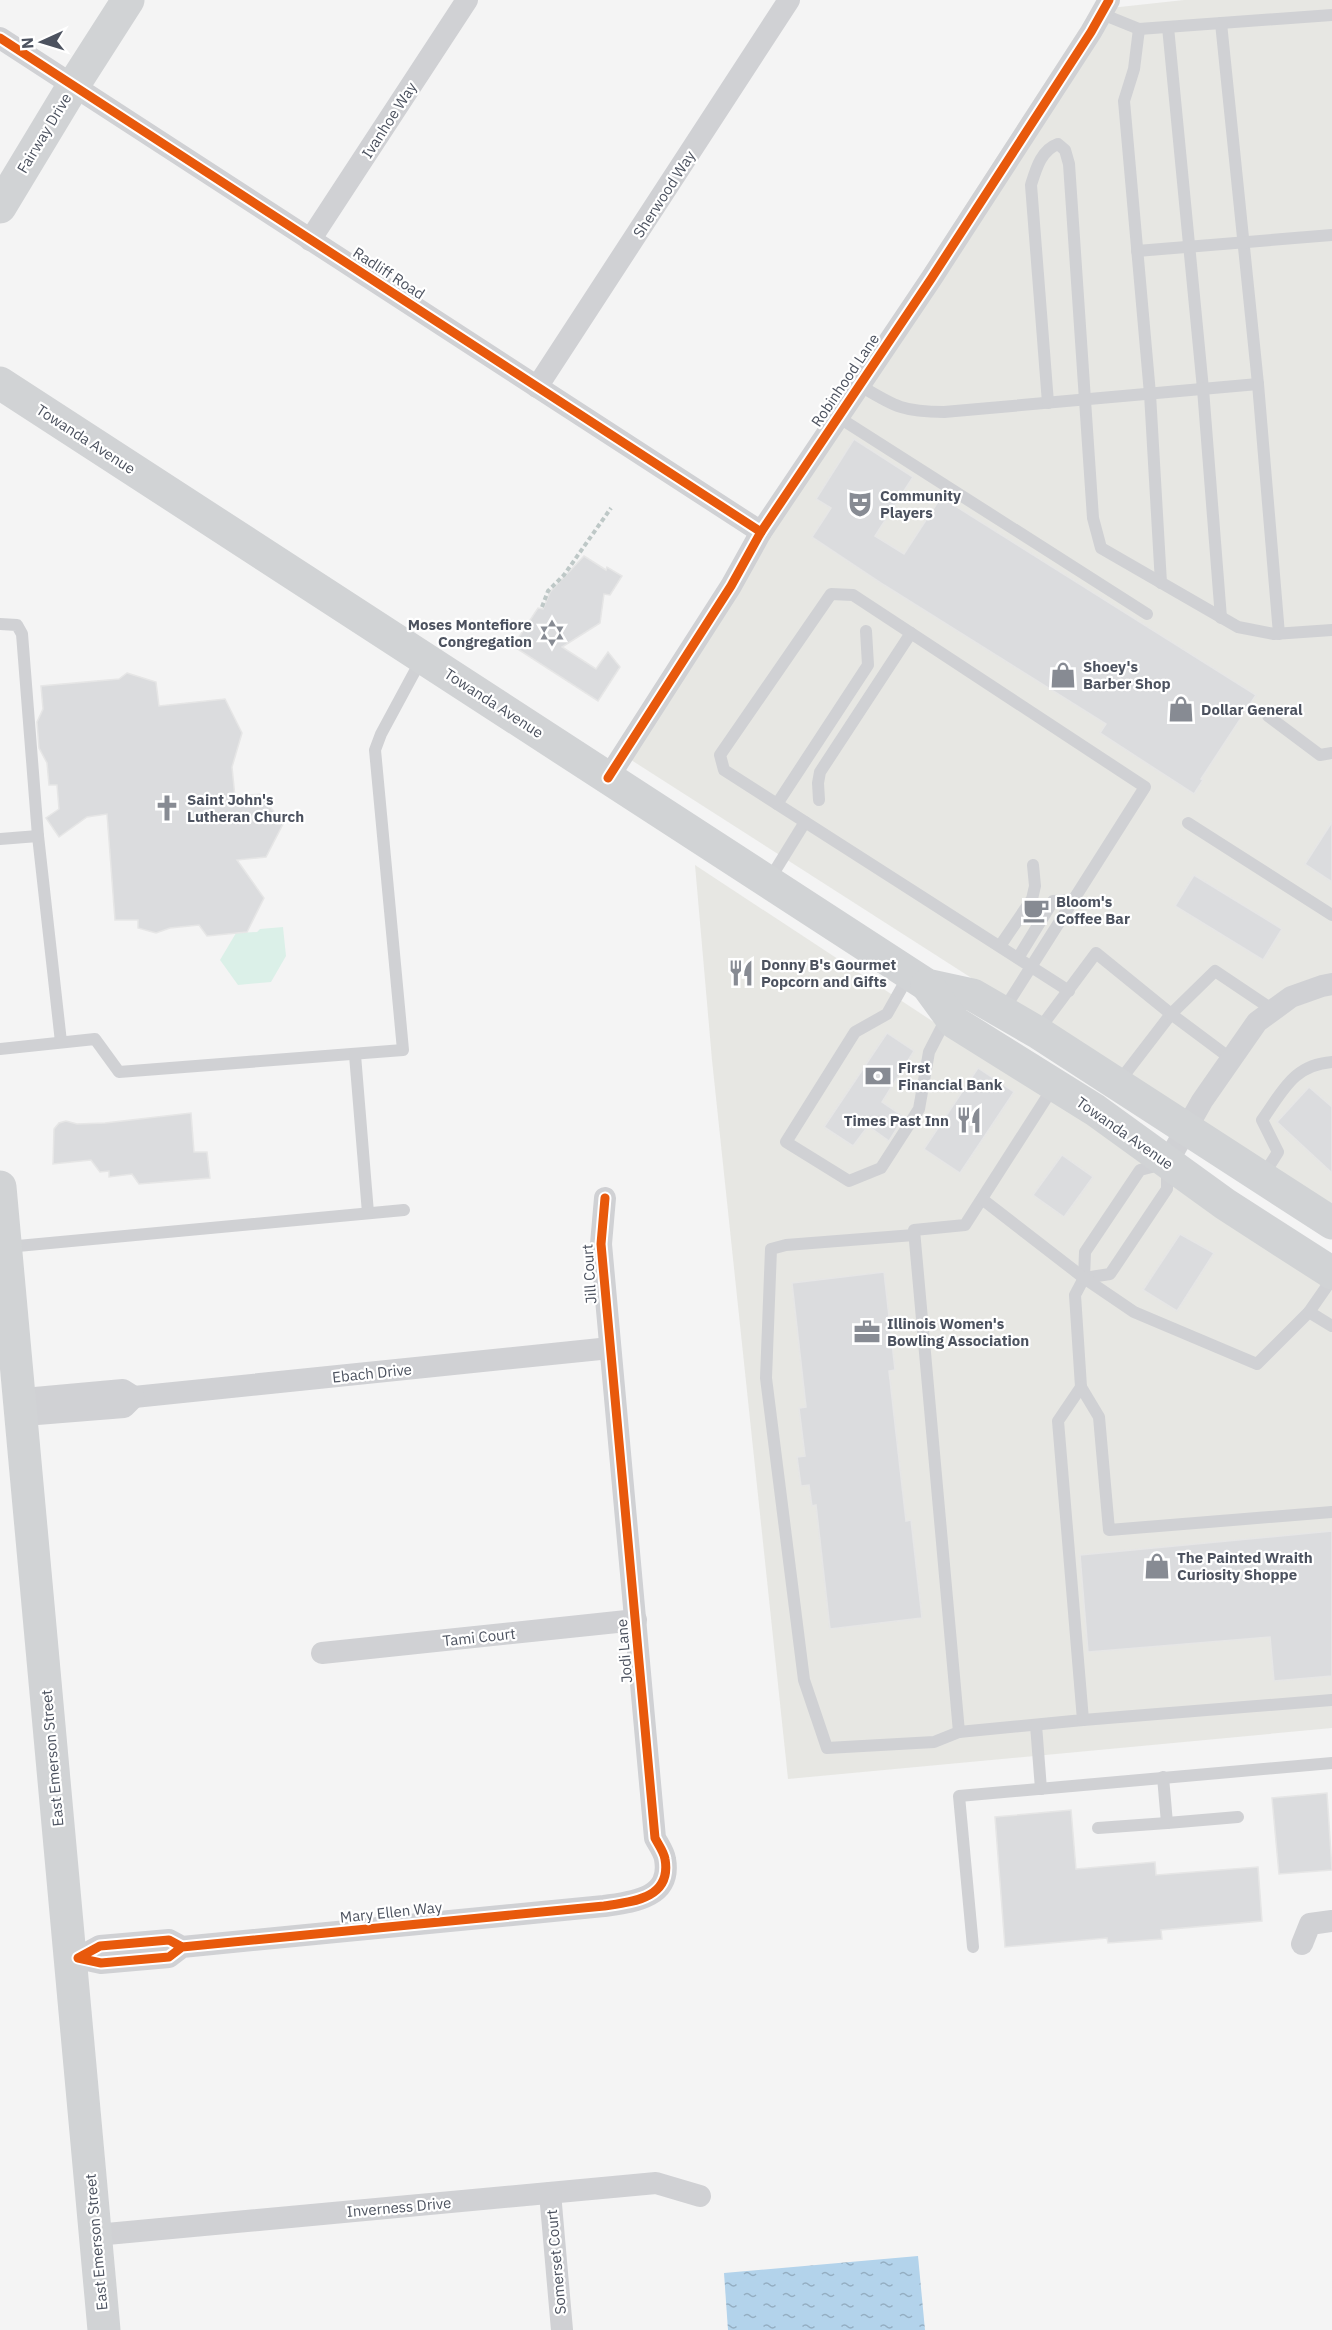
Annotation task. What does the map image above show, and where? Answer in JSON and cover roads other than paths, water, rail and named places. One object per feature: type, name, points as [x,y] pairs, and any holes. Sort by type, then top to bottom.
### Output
[{"type":"main road","name":"Fairway Drive","points":[[0,207],[128,0]]},
{"type":"main road","name":"Towanda Avenue","points":[[7,394],[422,657],[955,1003]]},
{"type":"main road","name":"Towanda Avenue","points":[[955,1003],[973,995],[1037,1032],[1332,1223]]},
{"type":"main road","name":"Towanda Avenue","points":[[955,1003],[954,1022],[1095,1110],[1167,1163],[1332,1273]]},
{"type":"main road","name":"East Emerson Street","points":[[0,1187],[23,1407],[74,1958],[104,2330]]},
{"type":"street","name":"Ivanhoe Way","points":[[310,240],[467,0]]},
{"type":"street","name":"Sherwood Way","points":[[537,387],[789,0]]},
{"type":"street","name":"Robinhood Lane","points":[[609,778],[731,586],[761,532],[931,279],[1105,7]]},
{"type":"street","name":"Radliff Road","points":[[0,38],[761,532]]},
{"type":"street","points":[[1167,1163],[1230,1058],[1257,1022],[1291,997],[1332,984]]},
{"type":"street","name":"Jill Court","points":[[605,1198],[601,1244],[610,1348]]},
{"type":"street","name":"Ebach Drive","points":[[23,1407],[37,1414],[124,1407],[134,1397],[610,1348]]},
{"type":"street","name":"Jodi Lane","points":[[604,1906],[641,1900],[655,1893],[664,1876],[665,1859],[656,1838],[610,1348]]},
{"type":"street","name":"Tami Court","points":[[322,1653],[636,1620]]},
{"type":"street","name":"Mary Ellen Way","points":[[74,1958],[100,1946],[169,1940],[182,1947],[604,1906]]},
{"type":"street","points":[[1302,1944],[1310,1924],[1332,1921]]},
{"type":"street","name":"Inverness Drive","points":[[96,2235],[656,2183],[700,2196]]},
{"type":"street","name":"Somerset Court","points":[[550,2193],[562,2330]]},
{"type":"lane","points":[[1105,7],[1139,29],[1332,15]]},
{"type":"lane","points":[[1221,23],[1258,384],[1280,634]]},
{"type":"lane","points":[[1168,27],[1203,389],[1221,618]]},
{"type":"lane","points":[[1139,29],[1134,69],[1124,101],[1150,394],[1161,583]]},
{"type":"lane","points":[[1048,403],[1031,186],[1038,163],[1051,146],[1058,144],[1065,150],[1069,164],[1093,518],[1101,548],[1238,627],[1280,634],[1332,630]]},
{"type":"lane","points":[[1137,251],[1332,235]]},
{"type":"lane","points":[[859,385],[899,408],[920,412],[1258,384]]},
{"type":"lane","points":[[838,417],[1147,614]]},
{"type":"lane","points":[[1002,1012],[1031,967],[1074,900],[1145,787],[853,596],[831,594],[720,756],[724,770],[1000,946],[1031,967],[1069,991]]},
{"type":"lane","points":[[0,624],[16,625],[22,634],[38,836],[61,1042]]},
{"type":"lane","points":[[777,804],[868,664],[866,631]]},
{"type":"lane","points":[[819,800],[820,772],[911,633]]},
{"type":"lane","points":[[0,1049],[95,1040],[119,1072],[403,1050],[375,750],[381,734],[422,657]]},
{"type":"lane","points":[[1268,716],[1320,755],[1332,753]]},
{"type":"lane","points":[[768,882],[806,822]]},
{"type":"lane","points":[[1188,823],[1332,915]]},
{"type":"lane","points":[[0,840],[38,836]]},
{"type":"lane","points":[[1000,946],[1032,899],[1035,886],[1033,865]]},
{"type":"lane","points":[[1018,958],[1053,901],[1074,900]]},
{"type":"lane","points":[[1037,1032],[1096,953],[1230,1058]]},
{"type":"lane","points":[[1118,1084],[1171,1014],[1215,971],[1273,1010]]},
{"type":"lane","points":[[918,979],[887,1014],[855,1032],[786,1142],[849,1181],[881,1168],[919,1109],[929,1052],[955,1003]]},
{"type":"lane","points":[[355,1055],[368,1213]]},
{"type":"lane","points":[[1263,1177],[1278,1152],[1262,1120],[1294,1075],[1317,1063],[1332,1062]]},
{"type":"lane","points":[[959,1732],[914,1230],[965,1225],[1055,1085]]},
{"type":"lane","points":[[1084,1278],[1110,1274],[1167,1189],[1167,1163],[1140,1170],[1085,1252],[1084,1278],[1075,1295],[1081,1386],[1099,1417],[1109,1530],[1332,1512]]},
{"type":"lane","points":[[982,1199],[1084,1278],[1134,1312],[1257,1364],[1309,1312],[1332,1279]]},
{"type":"lane","points":[[6,1247],[404,1210]]},
{"type":"lane","points":[[914,1235],[786,1245],[771,1249],[766,1378],[804,1680],[827,1748],[934,1742],[959,1732],[1332,1700]]},
{"type":"lane","points":[[1309,1312],[1332,1326]]},
{"type":"lane","points":[[1081,1386],[1058,1421],[1083,1720]]},
{"type":"lane","points":[[1036,1725],[1041,1789]]},
{"type":"lane","points":[[973,1947],[959,1796],[1332,1763]]},
{"type":"lane","points":[[1163,1777],[1167,1823]]},
{"type":"lane","points":[[1098,1828],[1238,1817]]},
{"type":"water","points":[[918,2256],[925,2330],[728,2330],[724,2273]]},
{"type":"place","name":"Community Players","points":[[860,504]]},
{"type":"place","name":"Moses Montefiore Congregation","points":[[552,633]]},
{"type":"place","name":"Shoey's Barber Shop","points":[[1063,675]]},
{"type":"place","name":"Dollar General","points":[[1181,709]]},
{"type":"place","name":"Saint John's Lutheran Church","points":[[167,808]]},
{"type":"place","name":"Bloom's Coffee Bar","points":[[1036,910]]},
{"type":"place","name":"Donny B's Gourmet Popcorn and Gifts","points":[[741,973]]},
{"type":"place","name":"First Financial Bank","points":[[878,1076]]},
{"type":"place","name":"Times Past Inn","points":[[969,1120]]},
{"type":"place","name":"Illinois Women's Bowling Association","points":[[867,1332]]},
{"type":"place","name":"The Painted Wraith Curiosity Shoppe","points":[[1157,1566]]}]
